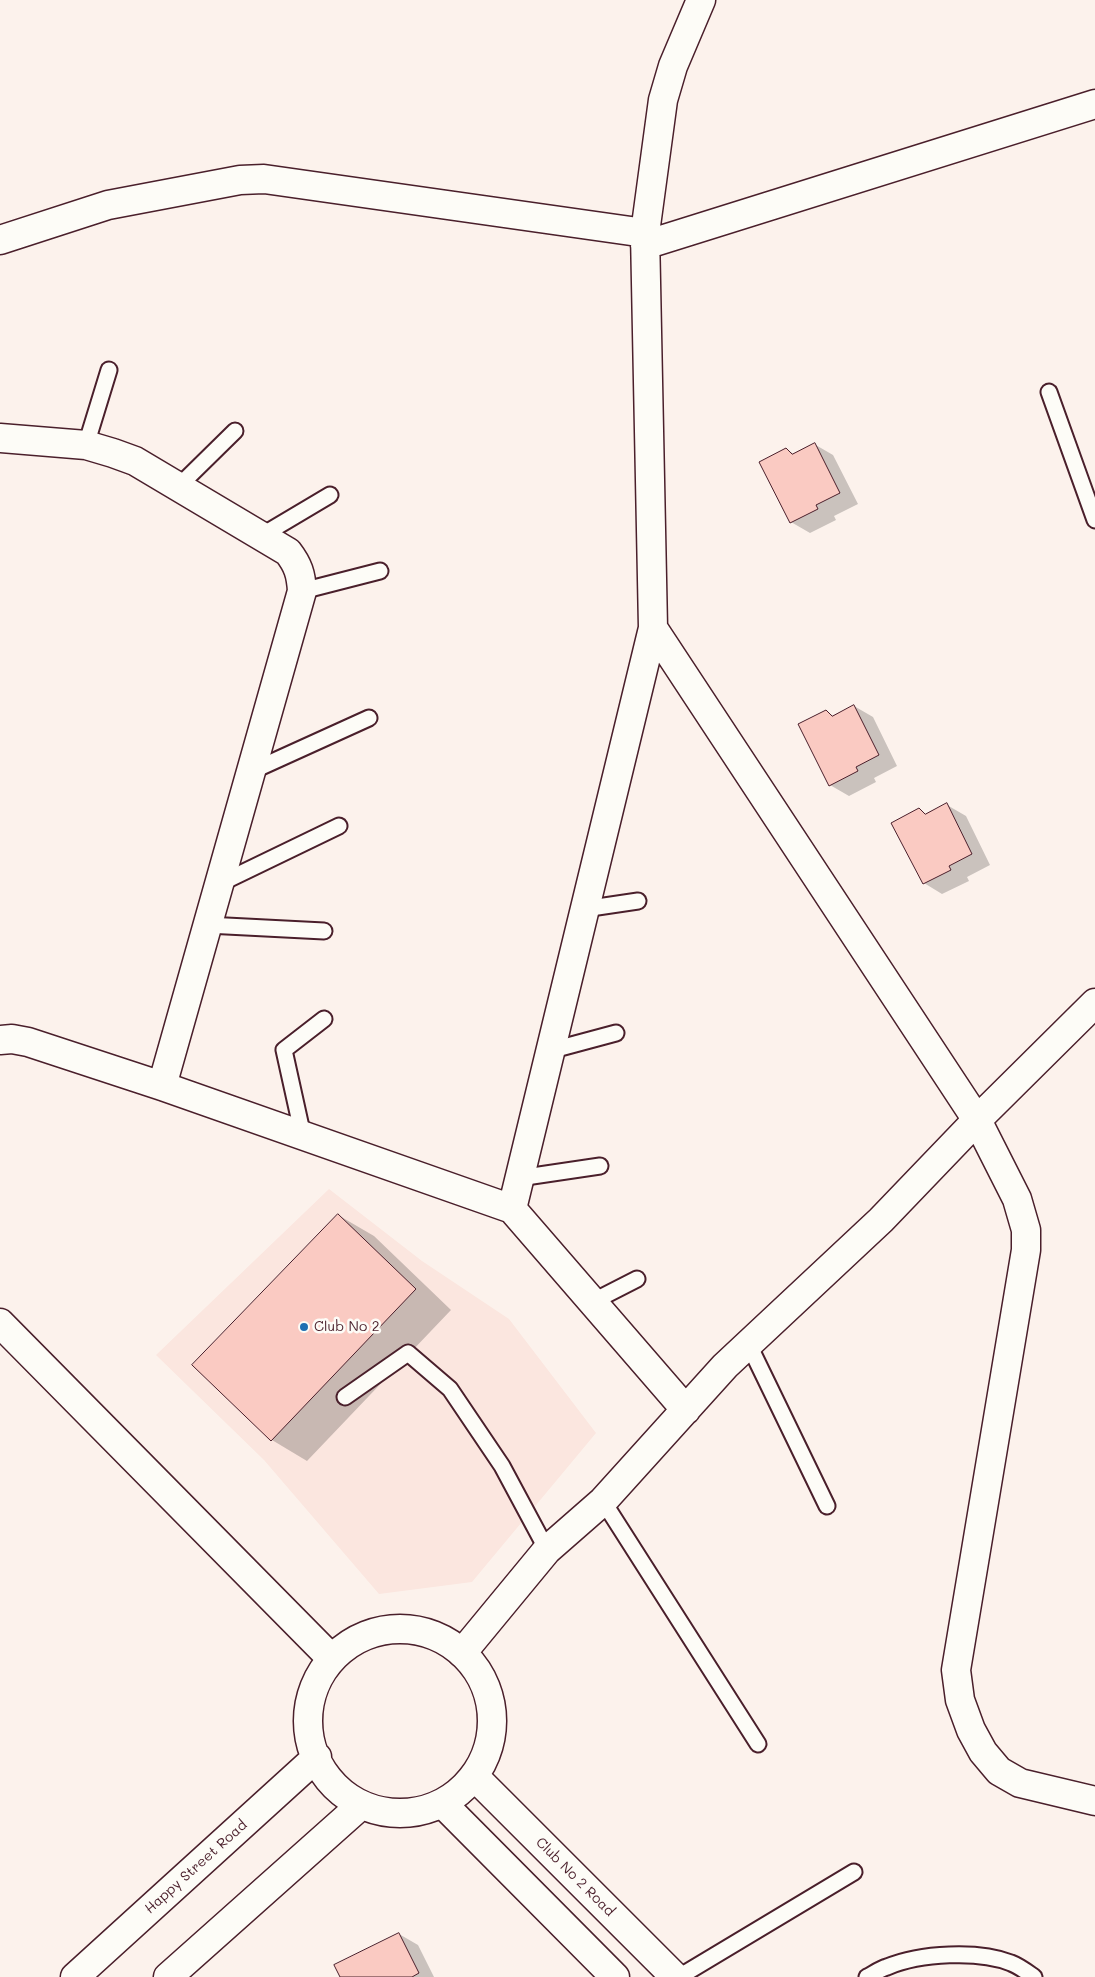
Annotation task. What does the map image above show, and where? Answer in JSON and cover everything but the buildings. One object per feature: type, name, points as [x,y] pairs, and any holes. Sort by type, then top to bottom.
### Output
[{"type":"street","points":[[512,1210],[653,628],[645,239],[662,100],[673,66],[701,0]]},
{"type":"street","points":[[0,240],[108,204],[240,180],[264,179],[645,239],[1095,104]]},
{"type":"street","points":[[0,438],[86,446],[114,453],[135,461],[288,552],[298,564],[302,591],[162,1086]]},
{"type":"street","points":[[653,628],[977,1120],[1017,1199],[1026,1230],[1026,1250],[956,1670],[960,1700],[971,1730],[983,1752],[999,1771],[1020,1783],[1095,1800]]},
{"type":"street","points":[[462,1653],[547,1550],[603,1500],[726,1366],[881,1220],[977,1120],[1095,1003]]},
{"type":"street","points":[[0,1040],[12,1039],[28,1042],[162,1086],[512,1210],[686,1410]]},
{"type":"street","points":[[0,1323],[331,1658]]},
{"type":"street","points":[[397,1628],[426,1632],[452,1645],[473,1665],[487,1691],[492,1720],[488,1749],[474,1776],[444,1805],[422,1812],[390,1815],[360,1806],[334,1788],[306,1732],[308,1700],[321,1671],[331,1658],[342,1647],[368,1634],[397,1628]]},
{"type":"street","name":"Happy Street Road","points":[[76,1977],[317,1756]]},
{"type":"street","name":"Club No 2 Road","points":[[474,1776],[677,1977]]},
{"type":"street","points":[[444,1805],[615,1977]]},
{"type":"street","points":[[168,1977],[360,1806]]},
{"type":"lane","points":[[86,446],[109,370]]},
{"type":"lane","points":[[1049,392],[1095,520]]},
{"type":"lane","points":[[178,487],[235,431]]},
{"type":"lane","points":[[262,536],[330,495]]},
{"type":"lane","points":[[302,591],[380,571]]},
{"type":"lane","points":[[250,772],[369,718]]},
{"type":"lane","points":[[219,884],[339,826]]},
{"type":"lane","points":[[584,909],[638,902]]},
{"type":"lane","points":[[207,925],[324,931]]},
{"type":"lane","points":[[303,1136],[284,1050],[324,1019]]},
{"type":"lane","points":[[549,1052],[616,1033]]},
{"type":"lane","points":[[519,1178],[600,1166]]},
{"type":"lane","points":[[592,1302],[637,1278]]},
{"type":"lane","points":[[749,1345],[827,1506]]},
{"type":"lane","points":[[344,1396],[408,1353],[450,1389],[502,1466],[547,1550]]},
{"type":"lane","points":[[603,1500],[758,1744]]},
{"type":"lane","points":[[677,1977],[854,1872]]},
{"type":"lane","points":[[866,1977],[888,1966],[918,1959],[959,1954],[986,1956],[1012,1963],[1034,1977]]},
{"type":"shaded area","name":"Club No 2","points":[[329,1189],[422,1261],[509,1319],[596,1433],[472,1582],[379,1594],[264,1460],[156,1355]]},
{"type":"place","name":"Club No 2","points":[[304,1327]]}]
